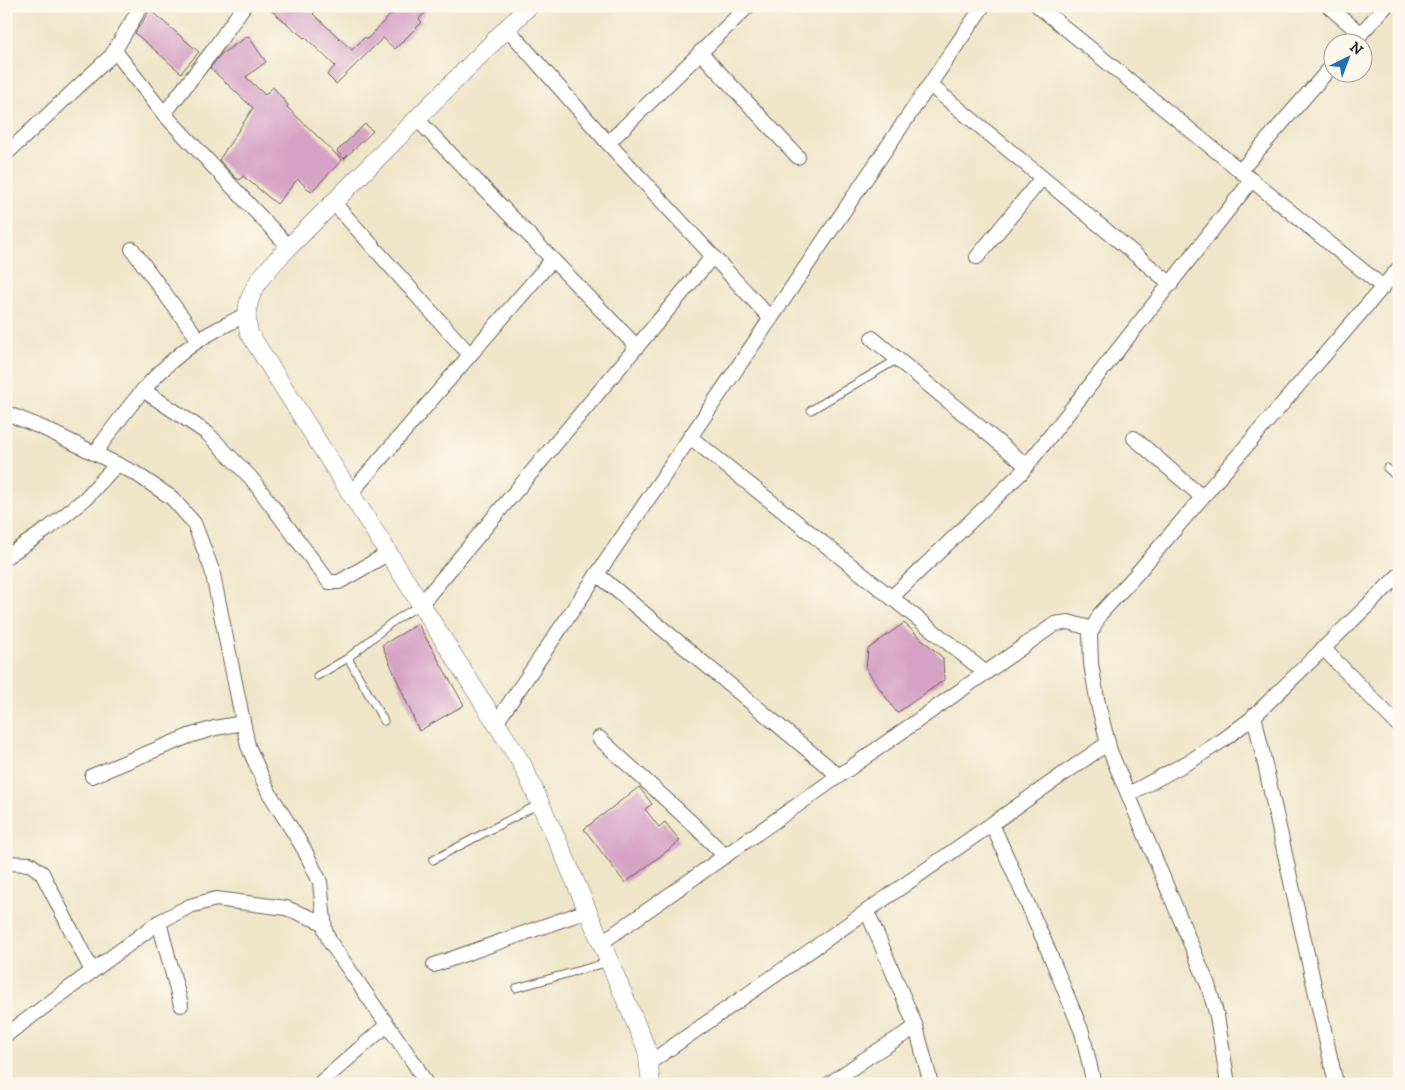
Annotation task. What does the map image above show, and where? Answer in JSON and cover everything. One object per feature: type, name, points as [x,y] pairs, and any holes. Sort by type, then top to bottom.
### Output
[{"type":"street","points":[[6,154],[115,51],[141,6]]},
{"type":"street","points":[[164,114],[244,6]]},
{"type":"street","points":[[529,6],[289,247],[262,277],[252,293],[246,314],[250,333],[522,764],[588,911],[647,1050],[651,1084]]},
{"type":"street","points":[[608,142],[748,6]]},
{"type":"street","points":[[496,723],[984,6]]},
{"type":"street","points":[[1038,6],[1383,287]]},
{"type":"street","points":[[1328,6],[1352,32]]},
{"type":"street","points":[[1362,32],[1386,6]]},
{"type":"street","points":[[507,28],[608,142],[771,318]]},
{"type":"street","points":[[115,51],[164,114],[289,247]]},
{"type":"street","points":[[700,52],[798,157]]},
{"type":"street","points":[[1240,171],[1322,77]]},
{"type":"street","points":[[930,85],[1171,284]]},
{"type":"street","points":[[416,118],[637,348]]},
{"type":"street","points":[[977,257],[1042,178]]},
{"type":"street","points":[[892,597],[1027,466],[1251,181]]},
{"type":"street","points":[[333,202],[470,355]]},
{"type":"street","points":[[132,249],[199,340]]},
{"type":"street","points":[[421,604],[713,256]]},
{"type":"street","points":[[351,493],[552,260]]},
{"type":"street","points":[[1228,1084],[1217,1016],[1208,985],[1108,743],[1098,704],[1091,664],[1090,634],[1100,614],[1399,268]]},
{"type":"street","points":[[95,453],[126,409],[159,372],[199,340],[246,314]]},
{"type":"street","points":[[872,338],[1027,466]]},
{"type":"street","points":[[143,390],[207,433],[251,478],[329,582],[339,582],[389,553]]},
{"type":"street","points":[[6,413],[43,428],[135,472],[172,498],[194,524],[212,570],[248,746],[268,791],[304,849],[320,882],[325,930],[330,942],[426,1084]]},
{"type":"street","points":[[690,437],[986,673]]},
{"type":"street","points":[[1134,438],[1202,498]]},
{"type":"street","points":[[6,557],[49,528],[86,498],[116,464]]},
{"type":"street","points":[[597,574],[839,776]]},
{"type":"street","points":[[1129,794],[1192,760],[1223,740],[1254,715],[1399,575]]},
{"type":"street","points":[[601,943],[1055,624],[1068,622],[1093,629]]},
{"type":"street","points":[[1324,648],[1399,726]]},
{"type":"street","points":[[1254,715],[1336,1084]]},
{"type":"street","points":[[92,776],[189,736],[215,728],[243,723]]},
{"type":"street","points":[[599,738],[725,856]]},
{"type":"street","points":[[649,1063],[1108,743]]},
{"type":"street","points":[[992,824],[1046,945],[1082,1032],[1094,1084]]},
{"type":"street","points":[[6,863],[30,864],[42,873],[92,971]]},
{"type":"street","points":[[6,1035],[159,922],[190,906],[216,900],[286,908],[324,923]]},
{"type":"street","points":[[434,966],[588,911]]},
{"type":"street","points":[[867,911],[916,1027],[932,1084]]},
{"type":"street","points":[[159,922],[181,1005]]},
{"type":"street","points":[[319,1084],[387,1025]]},
{"type":"street","points":[[829,1084],[916,1027]]},
{"type":"lane","points":[[810,410],[898,359]]},
{"type":"lane","points":[[1387,468],[1399,479]]},
{"type":"lane","points":[[316,676],[348,658],[391,623],[421,604]]},
{"type":"lane","points":[[348,658],[384,722]]},
{"type":"lane","points":[[433,860],[540,804]]},
{"type":"lane","points":[[516,988],[609,962]]},
{"type":"building","points":[[266,6],[321,6],[313,14],[352,50],[365,37],[367,39],[399,6],[431,6],[419,19],[422,22],[395,49],[383,38],[336,84],[327,75],[335,66],[305,37]]},
{"type":"building","points":[[150,10],[199,52],[181,73],[135,33]]},
{"type":"building","points":[[248,36],[266,62],[246,77],[265,95],[273,87],[288,105],[287,107],[342,160],[311,192],[298,179],[277,204],[243,176],[240,180],[236,178],[219,160],[253,108],[210,68],[221,54]]},
{"type":"building","points":[[365,124],[373,131],[344,159],[337,151]]},
{"type":"building","points":[[904,623],[943,658],[944,680],[897,713],[866,669],[868,649]]},
{"type":"building","points":[[418,624],[464,705],[419,731],[382,645]]},
{"type":"building","points":[[639,787],[652,804],[645,809],[659,827],[665,822],[680,841],[625,883],[584,829]]}]
